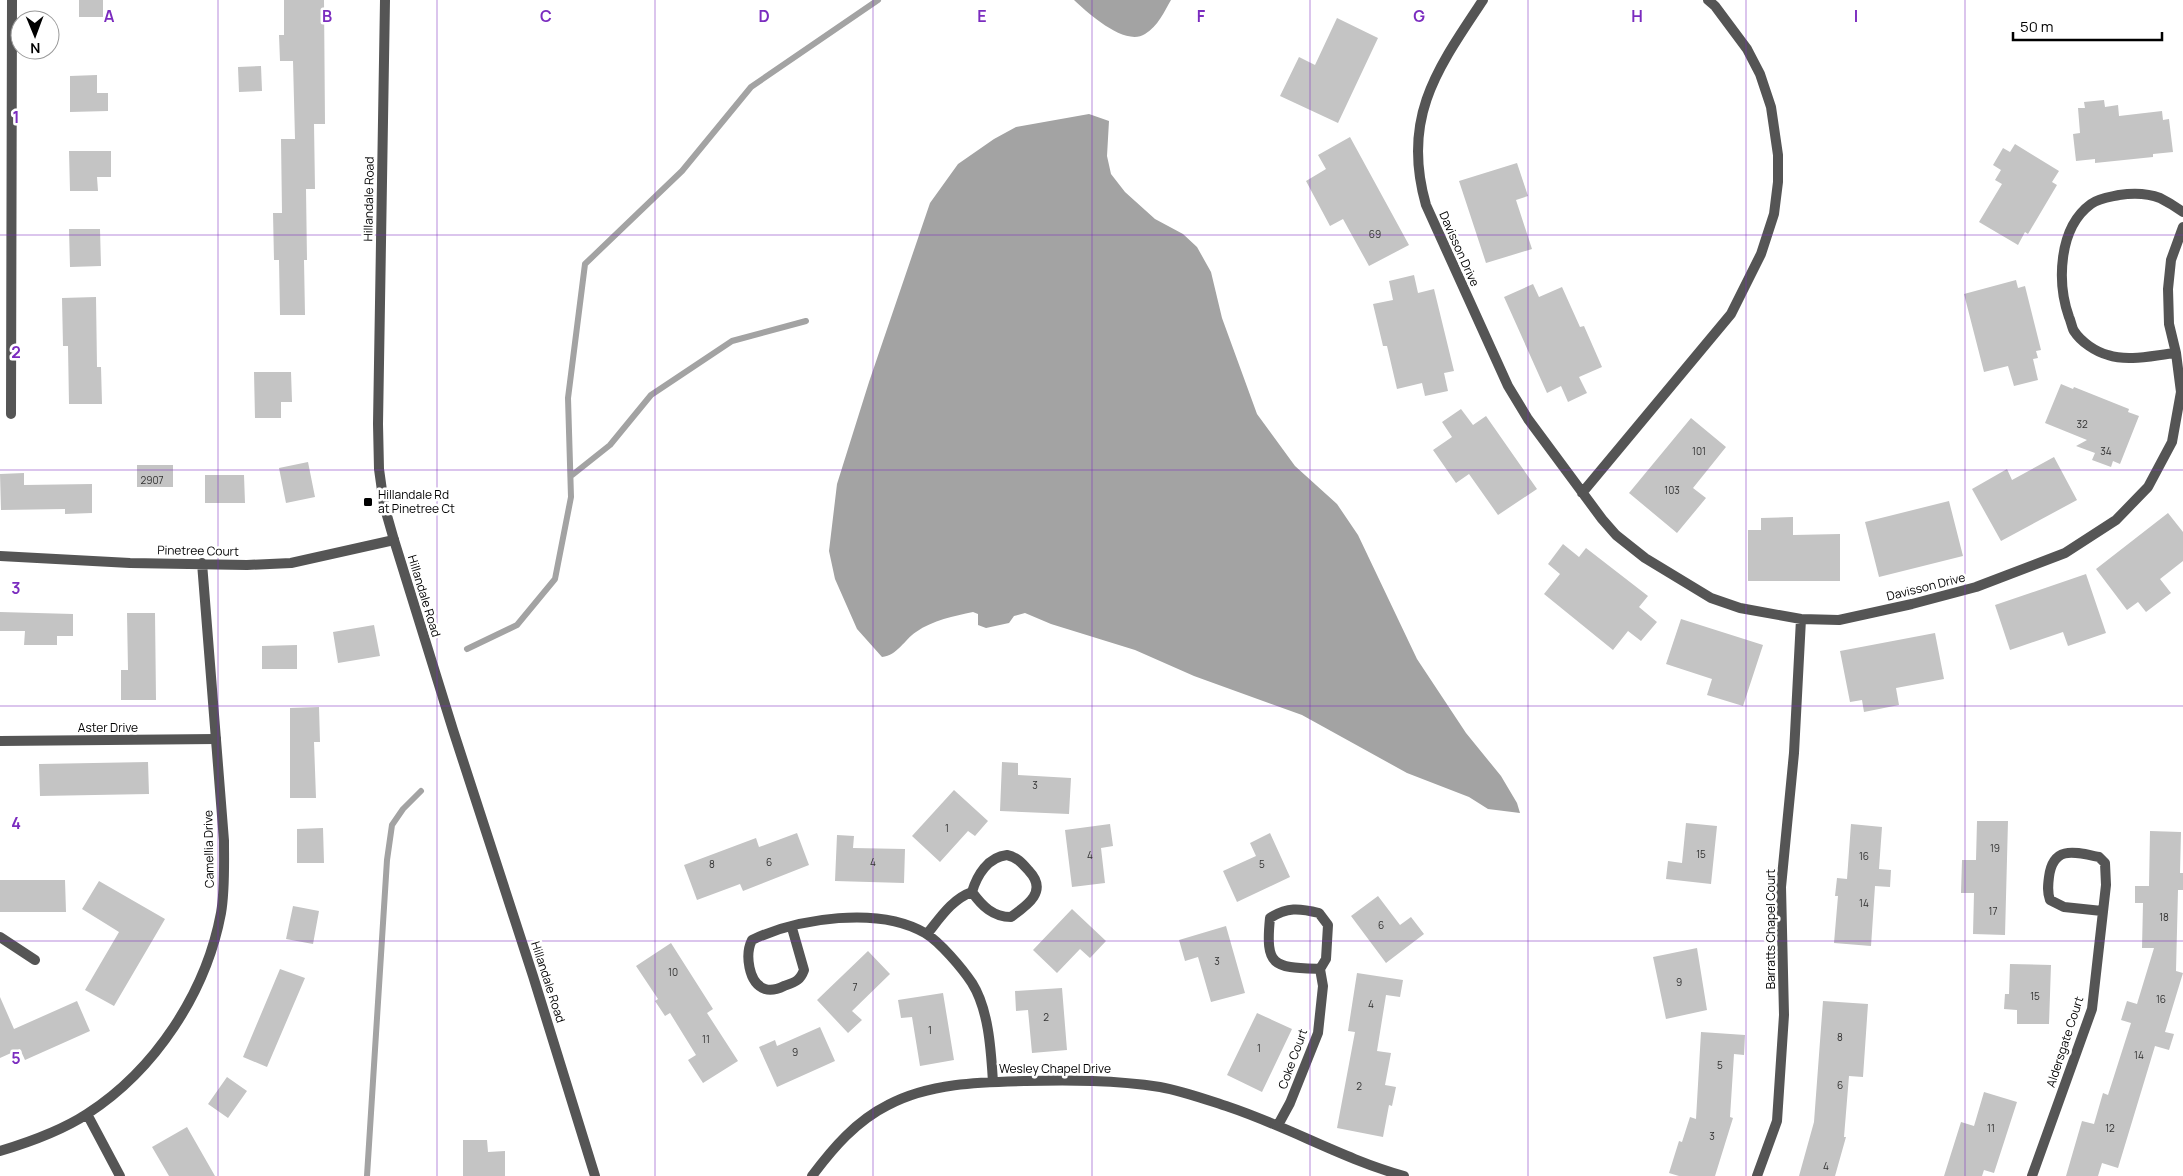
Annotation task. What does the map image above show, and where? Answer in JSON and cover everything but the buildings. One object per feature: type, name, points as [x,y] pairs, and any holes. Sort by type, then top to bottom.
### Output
[{"type":"street","points":[[11,414],[12,0]]},
{"type":"street","name":"Hillandale Road","points":[[386,0],[378,424],[380,478],[384,505],[453,730],[533,976],[595,1176]]},
{"type":"street","name":"Davisson Drive","points":[[1483,0],[1433,80],[1422,110],[1418,139],[1420,184],[1438,233],[1508,386],[1528,419],[1602,519],[1616,535],[1645,558],[1711,598],[1740,608],[1801,619],[1839,620],[1912,604],[1976,587],[2065,553],[2116,520],[2148,486],[2172,442],[2181,392],[2176,353],[2169,324],[2168,289],[2171,260],[2183,227]]},
{"type":"street","points":[[1582,493],[1730,314],[1760,254],[1774,214],[1778,182],[1778,156],[1771,107],[1760,74],[1747,49],[1715,6],[1708,0]]},
{"type":"street","points":[[2176,353],[2126,358],[2108,355],[2091,347],[2074,331],[2067,309],[2063,286],[2063,256],[2069,235],[2079,217],[2091,204],[2106,197],[2134,193],[2159,198],[2183,212]]},
{"type":"street","name":"Pinetree Court","points":[[0,556],[130,563],[246,565],[291,563],[394,540]]},
{"type":"street","name":"Camellia Drive","points":[[0,1152],[37,1140],[87,1114],[127,1082],[156,1051],[178,1020],[196,987],[211,949],[220,914],[224,879],[224,841],[202,563]]},
{"type":"street","name":"Barratts Chapel Court","points":[[1757,1176],[1777,1121],[1784,1014],[1781,887],[1794,753],[1801,619]]},
{"type":"street","name":"Aster Drive","points":[[0,741],[216,739]]},
{"type":"street","name":"Aldersgate Court","points":[[2032,1176],[2092,1008],[2106,885],[2106,863],[2100,857],[2063,852],[2054,858],[2051,864],[2047,893],[2050,900],[2064,907],[2102,911]]},
{"type":"street","points":[[1007,855],[1015,857],[1037,879],[1038,887],[1031,900],[1011,917],[1002,917],[992,913],[979,902],[972,892],[976,877],[996,856],[1007,855]]},
{"type":"street","points":[[927,934],[953,903],[961,896],[972,892]]},
{"type":"street","name":"Coke Court","points":[[1278,1125],[1290,1103],[1318,1033],[1323,986],[1320,969],[1326,959],[1328,925],[1319,913],[1305,909],[1283,909],[1270,918],[1268,940],[1270,956],[1286,968],[1320,969]]},
{"type":"street","points":[[792,928],[804,970],[798,981],[776,989],[765,989],[757,984],[747,954],[752,940],[770,932],[810,922],[854,917],[883,918],[909,925],[927,934],[954,960],[972,984],[985,1016],[990,1041],[993,1082]]},
{"type":"street","points":[[0,937],[35,960]]},
{"type":"street","name":"Wesley Chapel Drive","points":[[812,1176],[831,1150],[856,1126],[888,1104],[923,1091],[956,1085],[993,1082],[1078,1080],[1162,1087],[1228,1107],[1278,1125],[1344,1156],[1404,1176]]},
{"type":"street","points":[[87,1114],[120,1176]]},
{"type":"shaded area","points":[[1074,0],[1171,0],[1154,27],[1137,37],[1127,36],[1107,27]]},
{"type":"shaded area","points":[[1089,114],[1109,121],[1107,156],[1111,174],[1125,192],[1155,219],[1183,234],[1197,247],[1211,272],[1222,318],[1257,414],[1295,466],[1337,504],[1358,535],[1417,659],[1466,733],[1501,776],[1517,803],[1520,813],[1488,809],[1469,797],[1407,773],[1302,715],[1194,676],[1135,650],[1051,624],[1025,613],[1014,616],[1009,623],[986,628],[978,625],[978,614],[973,612],[944,619],[929,624],[912,635],[901,647],[888,656],[882,657],[857,629],[835,579],[829,551],[837,484],[869,382],[930,203],[958,164],[994,139],[1016,127]]},
{"type":"waterway","points":[[467,649],[517,625],[555,579],[571,497],[568,398],[585,264],[682,171],[751,87],[878,0]]},
{"type":"waterway","points":[[571,476],[610,445],[651,395],[732,341],[806,321]]},
{"type":"waterway","points":[[367,1176],[387,860],[392,825],[403,809],[421,791]]},
{"type":"place","name":"Hillandale Rd at Pinetree Ct","points":[[368,502]]}]
